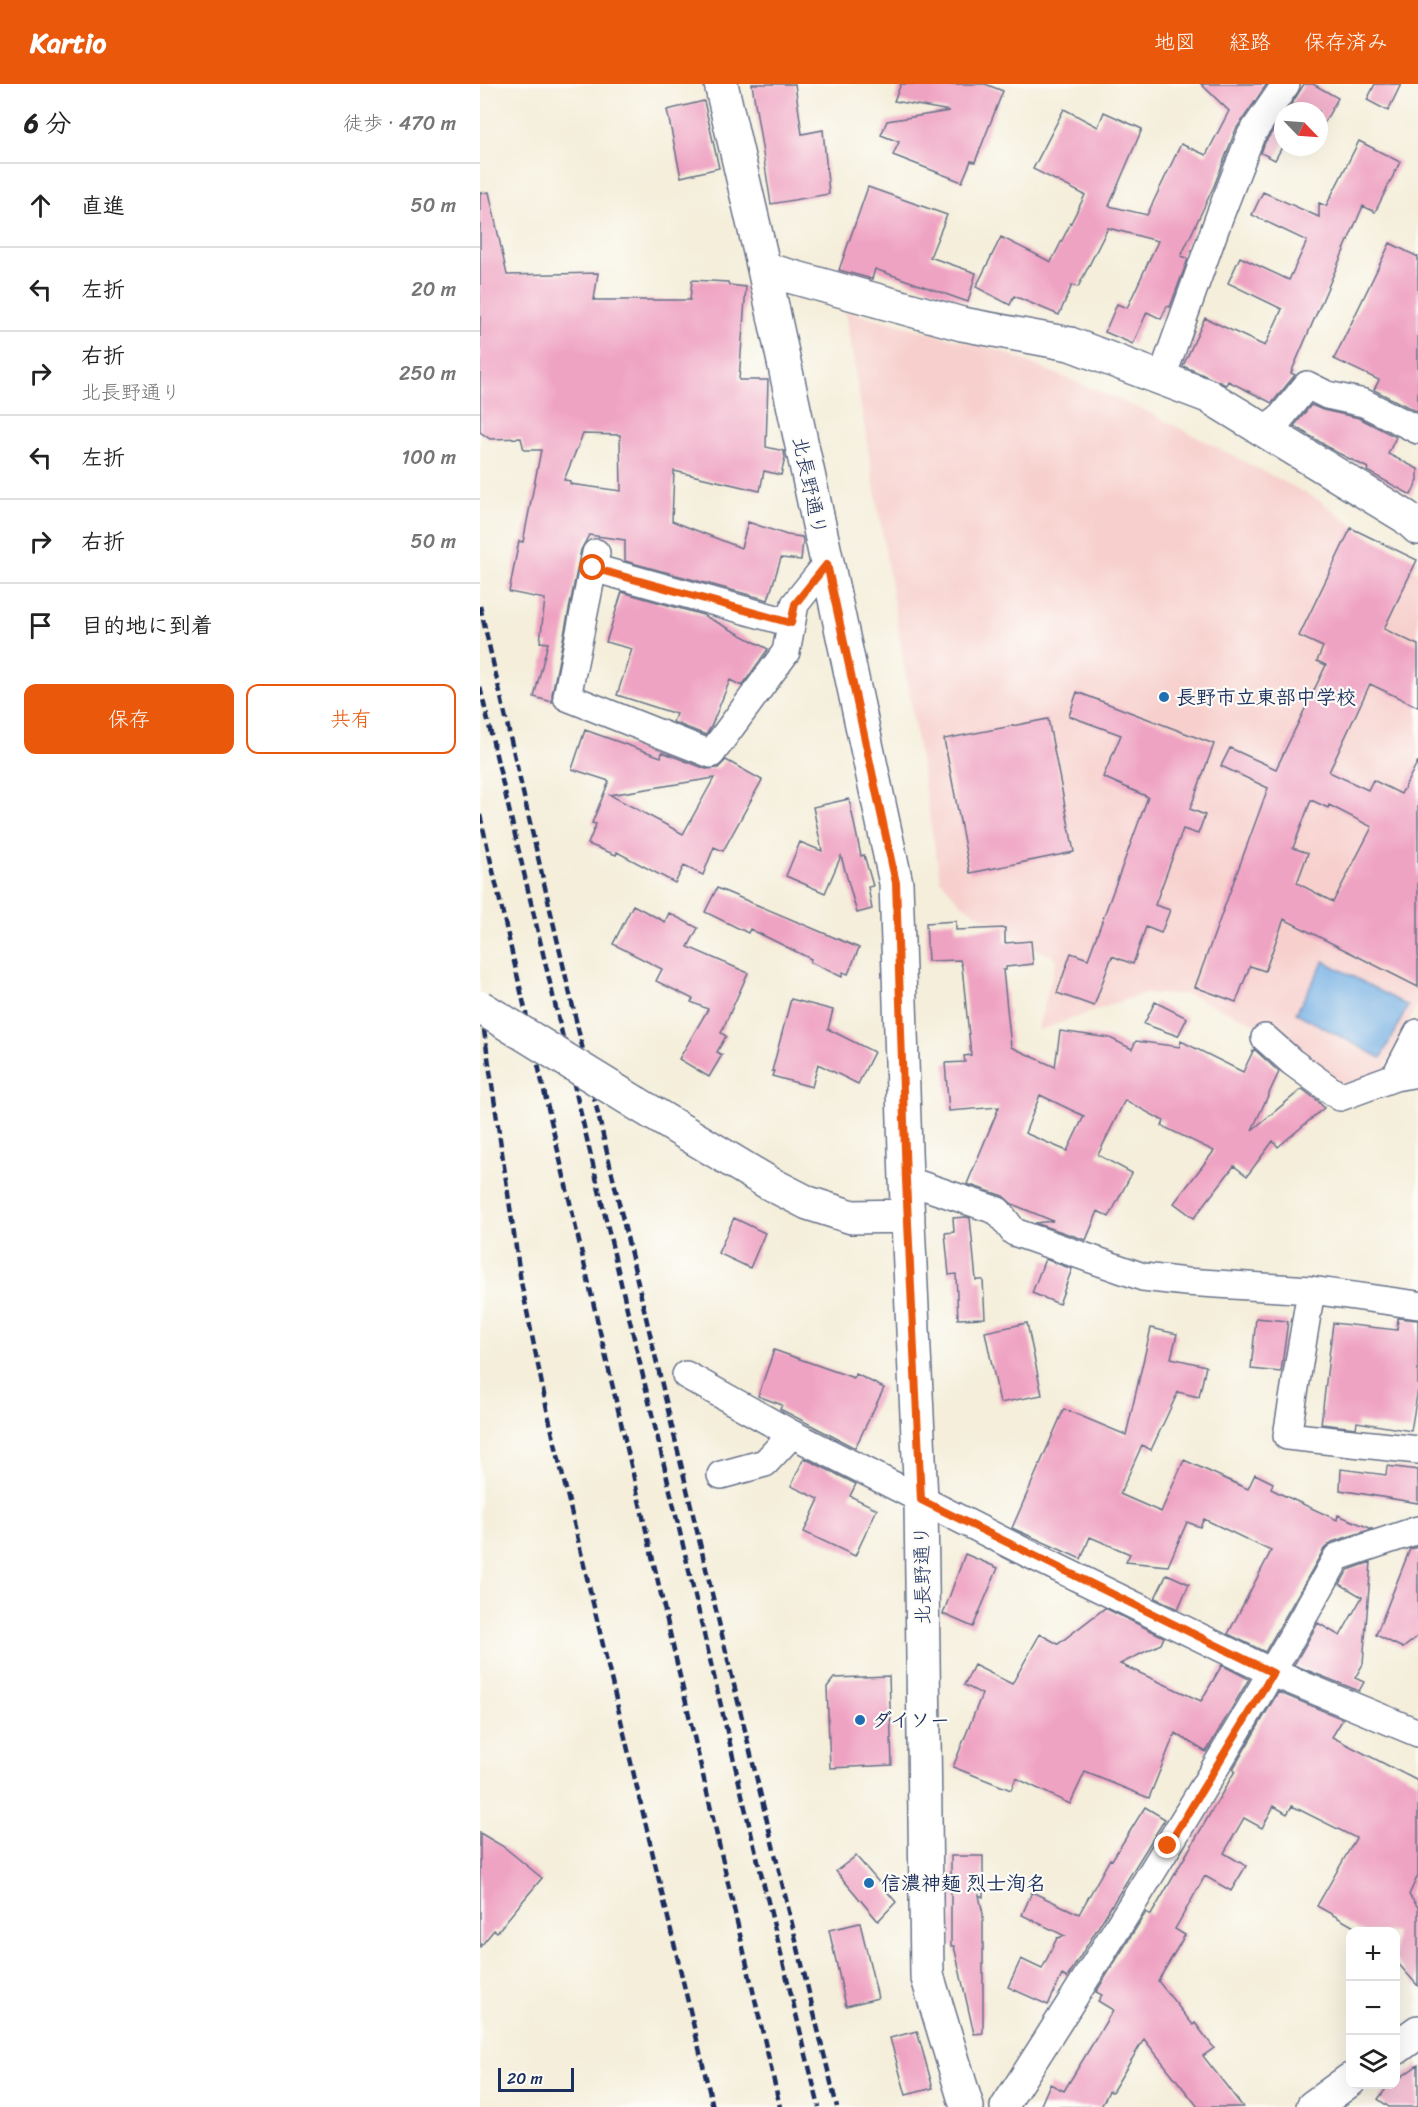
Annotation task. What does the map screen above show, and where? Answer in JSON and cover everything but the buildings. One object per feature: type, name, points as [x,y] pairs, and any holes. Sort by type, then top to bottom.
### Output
[{"type":"street","name":"北長野通り","points":[[721,84],[764,268],[896,883],[906,1180],[921,1500],[927,1975],[967,2107]]},
{"type":"street","points":[[1161,380],[1251,135],[1286,84]]},
{"type":"street","points":[[764,268],[962,324],[1070,344],[1208,396],[1406,517],[1418,528]]},
{"type":"street","points":[[1263,430],[1281,417],[1307,386],[1327,395],[1364,403],[1418,430]]},
{"type":"street","points":[[791,623],[595,560],[567,697],[711,754],[786,652],[795,604],[827,564]]},
{"type":"street","points":[[480,1007],[769,1183],[808,1203],[852,1217],[908,1216]]},
{"type":"street","points":[[1265,1038],[1292,1062],[1340,1097],[1407,1075],[1418,1033]]},
{"type":"street","points":[[906,1180],[998,1212],[1014,1232],[1143,1277],[1311,1290],[1418,1305]]},
{"type":"street","points":[[1311,1290],[1287,1436],[1418,1450]]},
{"type":"street","points":[[686,1375],[792,1434],[921,1500],[1273,1673],[1418,1733]]},
{"type":"street","points":[[721,1475],[765,1463],[792,1434]]},
{"type":"street","points":[[1004,2107],[1273,1673],[1337,1557],[1418,1530]]},
{"type":"street","points":[[1400,2045],[1418,2032]]},
{"type":"street","points":[[1320,2106],[1346,2083]]},
{"type":"shaded area","name":"長野市立東部中学校","points":[[845,311],[1001,351],[1146,411],[1319,500],[1418,573],[1418,1003],[1379,1080],[1341,1084],[1290,1039],[1188,994],[1142,994],[1037,1031],[1057,959],[1020,940],[961,904],[940,879]]},
{"type":"water","points":[[1324,961],[1408,1006],[1381,1058],[1296,1013]]},
{"type":"railway","points":[[480,606],[656,1357],[837,2107]]},
{"type":"railway","points":[[480,687],[752,1837],[819,2107]]},
{"type":"railway","points":[[480,815],[780,2107]]},
{"type":"railway","points":[[480,1003],[521,1282],[548,1414],[713,2107]]},
{"type":"place","name":"長野市立東部中学校","points":[[1164,697]]},
{"type":"place","name":"ダイソー","points":[[860,1720]]},
{"type":"place","name":"信濃神麺 烈士洵名","points":[[869,1883]]},
{"type":"route","points":[[593,568],[791,623],[795,604],[827,564],[896,883],[906,1180],[921,1500],[1273,1673],[1168,1846]]}]
